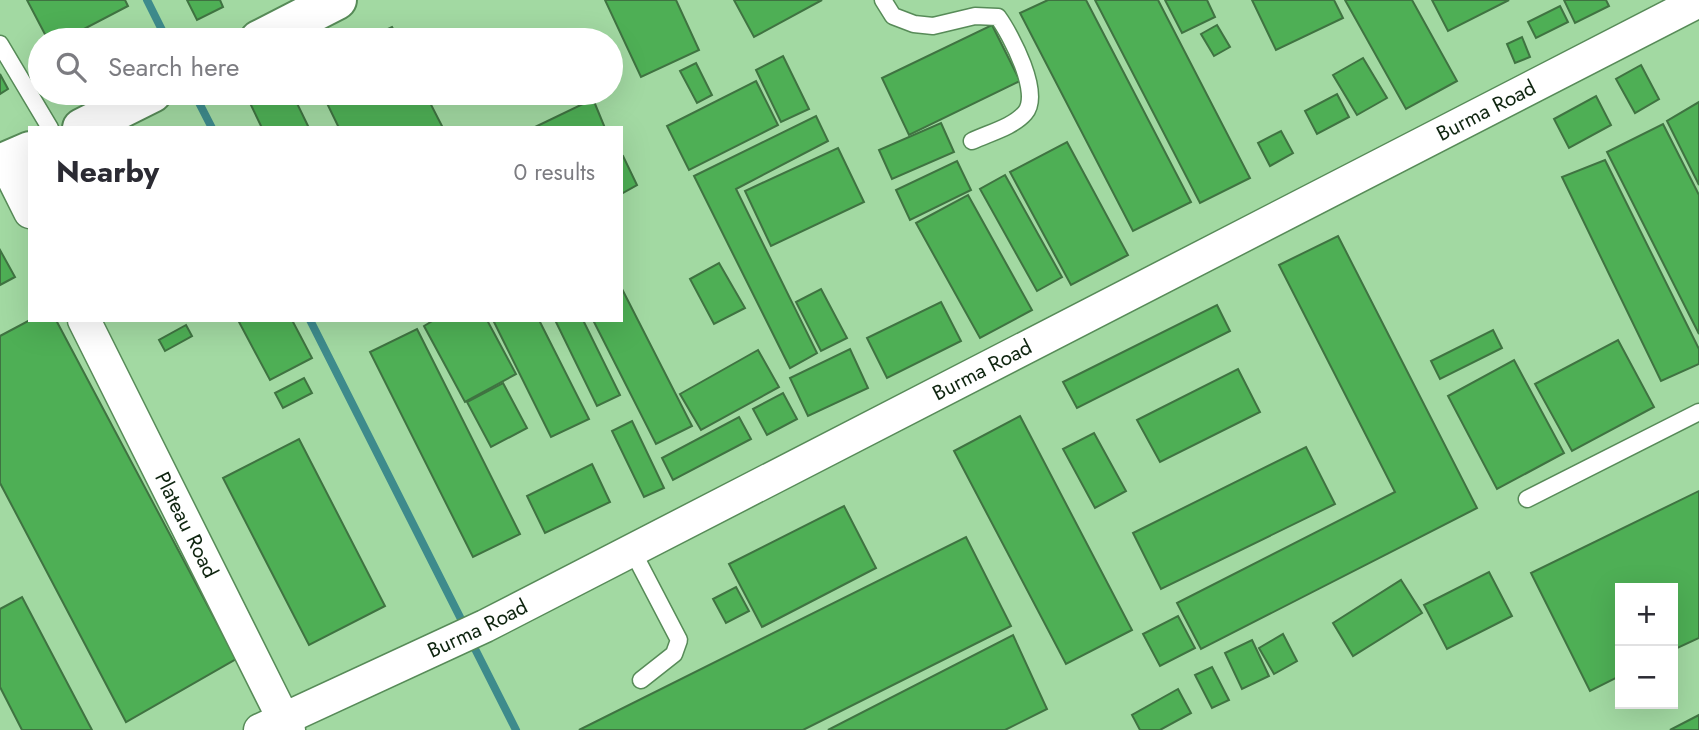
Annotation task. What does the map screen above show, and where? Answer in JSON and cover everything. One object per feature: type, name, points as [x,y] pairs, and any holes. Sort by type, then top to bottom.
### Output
[{"type":"main road","points":[[282,28],[337,0]]},
{"type":"main road","points":[[86,126],[128,105]]},
{"type":"street","name":"Burma Road","points":[[277,726],[485,626],[1697,6]]},
{"type":"street","points":[[11,159],[28,206]]},
{"type":"street","name":"Plateau Road","points":[[85,322],[277,726]]},
{"type":"lane","points":[[883,0],[892,16],[914,24],[933,26],[975,16],[998,17],[1011,36],[1032,94],[1027,111],[1014,122],[972,141]]},
{"type":"lane","points":[[0,44],[28,91]]},
{"type":"lane","points":[[36,105],[49,126]]},
{"type":"lane","points":[[1527,499],[1699,412]]},
{"type":"lane","points":[[632,550],[679,640],[674,654],[641,680]]},
{"type":"building","points":[[27,0],[125,0],[128,6],[86,28],[42,28]]},
{"type":"building","points":[[187,0],[220,0],[223,7],[197,20]]},
{"type":"building","points":[[605,0],[676,0],[699,50],[641,77],[623,38],[623,28],[618,28]]},
{"type":"building","points":[[734,0],[822,0],[754,37]]},
{"type":"building","points":[[1048,0],[1086,0],[1191,202],[1133,231],[1020,13]]},
{"type":"building","points":[[1095,0],[1158,0],[1250,178],[1200,203]]},
{"type":"building","points":[[1165,0],[1207,0],[1215,17],[1182,33]]},
{"type":"building","points":[[1252,0],[1334,0],[1343,18],[1276,50]]},
{"type":"building","points":[[1345,0],[1412,0],[1457,81],[1406,109]]},
{"type":"building","points":[[1432,0],[1509,0],[1448,31]]},
{"type":"building","points":[[1564,0],[1606,0],[1609,6],[1575,23]]},
{"type":"building","points":[[1560,6],[1568,22],[1536,38],[1528,22]]},
{"type":"building","points":[[992,25],[1020,81],[909,135],[882,78]]},
{"type":"building","points":[[1217,25],[1230,47],[1214,56],[1201,34]]},
{"type":"building","points":[[1522,37],[1530,57],[1515,63],[1507,44]]},
{"type":"building","points":[[783,56],[809,109],[781,122],[756,70]]},
{"type":"building","points":[[1363,58],[1387,98],[1357,115],[1333,75]]},
{"type":"building","points":[[696,63],[712,95],[697,103],[680,71]]},
{"type":"building","points":[[1641,65],[1659,99],[1635,113],[1616,79]]},
{"type":"building","points":[[0,74],[8,89],[0,94]]},
{"type":"building","points":[[756,81],[778,125],[689,170],[667,126]]},
{"type":"building","points":[[1337,94],[1349,117],[1317,134],[1305,111]]},
{"type":"building","points":[[1596,96],[1611,125],[1569,148],[1554,119]]},
{"type":"building","points":[[1699,102],[1699,185],[1667,121]]},
{"type":"building","points":[[251,105],[298,105],[308,126],[261,126]]},
{"type":"building","points":[[328,105],[431,105],[442,126],[338,126]]},
{"type":"building","points":[[581,105],[595,105],[604,126],[537,126]]},
{"type":"building","points":[[816,116],[828,141],[736,189],[817,353],[790,368],[694,176]]},
{"type":"building","points":[[941,123],[954,152],[892,179],[879,150]]},
{"type":"building","points":[[1663,124],[1699,195],[1699,334],[1607,152]]},
{"type":"building","points":[[1281,131],[1293,153],[1270,166],[1258,143]]},
{"type":"building","points":[[1067,142],[1128,255],[1071,285],[1010,172]]},
{"type":"building","points":[[838,148],[864,202],[771,246],[745,191]]},
{"type":"building","points":[[623,156],[637,185],[623,193]]},
{"type":"building","points":[[1605,160],[1699,349],[1699,364],[1661,381],[1562,177]]},
{"type":"building","points":[[957,161],[971,190],[910,220],[896,190]]},
{"type":"building","points":[[1005,175],[1062,277],[1037,291],[980,189]]},
{"type":"building","points":[[968,195],[1032,310],[980,338],[916,223]]},
{"type":"building","points":[[1338,236],[1477,508],[1201,649],[1177,603],[1395,492],[1279,265]]},
{"type":"building","points":[[0,250],[15,277],[0,285]]},
{"type":"building","points":[[719,263],[745,308],[714,324],[690,279]]},
{"type":"building","points":[[821,289],[847,338],[821,351],[796,302]]},
{"type":"building","points":[[623,291],[692,426],[656,444],[594,322],[623,322]]},
{"type":"building","points":[[941,302],[961,341],[887,378],[867,338]]},
{"type":"building","points":[[1217,305],[1230,331],[1077,408],[1063,382]]},
{"type":"building","points":[[28,321],[57,322],[236,659],[126,722],[0,483],[0,336]]},
{"type":"building","points":[[239,322],[293,322],[312,358],[270,380]]},
{"type":"building","points":[[431,322],[488,322],[516,374],[465,402],[424,326]]},
{"type":"building","points":[[494,322],[540,322],[589,419],[551,437]]},
{"type":"building","points":[[556,322],[584,322],[620,395],[597,406]]},
{"type":"building","points":[[186,325],[192,336],[165,351],[159,340]]},
{"type":"building","points":[[417,329],[520,534],[473,557],[370,352]]},
{"type":"building","points":[[1493,330],[1502,348],[1440,379],[1431,361]]},
{"type":"building","points":[[1618,340],[1654,407],[1572,451],[1535,384]]},
{"type":"building","points":[[850,349],[868,388],[808,416],[790,378]]},
{"type":"building","points":[[758,350],[779,387],[701,430],[680,394]]},
{"type":"building","points":[[1514,360],[1564,453],[1497,489],[1448,396]]},
{"type":"building","points":[[1238,369],[1260,412],[1160,462],[1137,420]]},
{"type":"building","points":[[304,378],[312,393],[283,408],[275,393]]},
{"type":"building","points":[[503,383],[527,428],[491,447],[467,402]]},
{"type":"building","points":[[783,393],[797,419],[767,435],[753,409]]},
{"type":"building","points":[[1020,416],[1132,630],[1066,664],[954,451]]},
{"type":"building","points":[[739,417],[751,439],[673,480],[662,458]]},
{"type":"building","points":[[632,421],[664,488],[644,497],[612,431]]},
{"type":"building","points":[[1094,433],[1126,491],[1095,508],[1063,449]]},
{"type":"building","points":[[299,439],[385,606],[309,645],[223,478]]},
{"type":"building","points":[[1306,447],[1335,504],[1161,589],[1133,533]]},
{"type":"building","points":[[592,464],[610,502],[545,533],[527,496]]},
{"type":"building","points":[[1699,491],[1699,638],[1678,648],[1678,583],[1615,583],[1615,678],[1590,691],[1531,573]]},
{"type":"building","points":[[844,506],[876,568],[762,627],[729,564]]},
{"type":"building","points":[[966,537],[1011,626],[803,730],[579,730]]},
{"type":"building","points":[[1489,572],[1512,616],[1447,649],[1424,605]]},
{"type":"building","points":[[1401,580],[1422,613],[1353,656],[1333,623]]},
{"type":"building","points":[[736,587],[749,611],[726,623],[713,599]]},
{"type":"building","points":[[22,597],[92,730],[22,730],[0,687],[0,609]]},
{"type":"building","points":[[1178,616],[1195,648],[1160,666],[1143,634]]},
{"type":"building","points":[[1283,634],[1297,661],[1274,674],[1259,648]]},
{"type":"building","points":[[1013,635],[1047,709],[1005,730],[828,730]]},
{"type":"building","points":[[1252,640],[1269,676],[1242,689],[1225,653]]},
{"type":"building","points":[[1212,667],[1229,700],[1212,708],[1195,675]]},
{"type":"building","points":[[1178,689],[1191,713],[1160,730],[1140,730],[1132,715]]},
{"type":"building","points":[[1699,715],[1699,730],[1670,730]]},
{"type":"waterway","points":[[147,0],[161,28]]},
{"type":"waterway","points":[[200,105],[211,126]]},
{"type":"waterway","points":[[311,322],[465,627]]},
{"type":"waterway","points":[[470,639],[516,730]]}]
